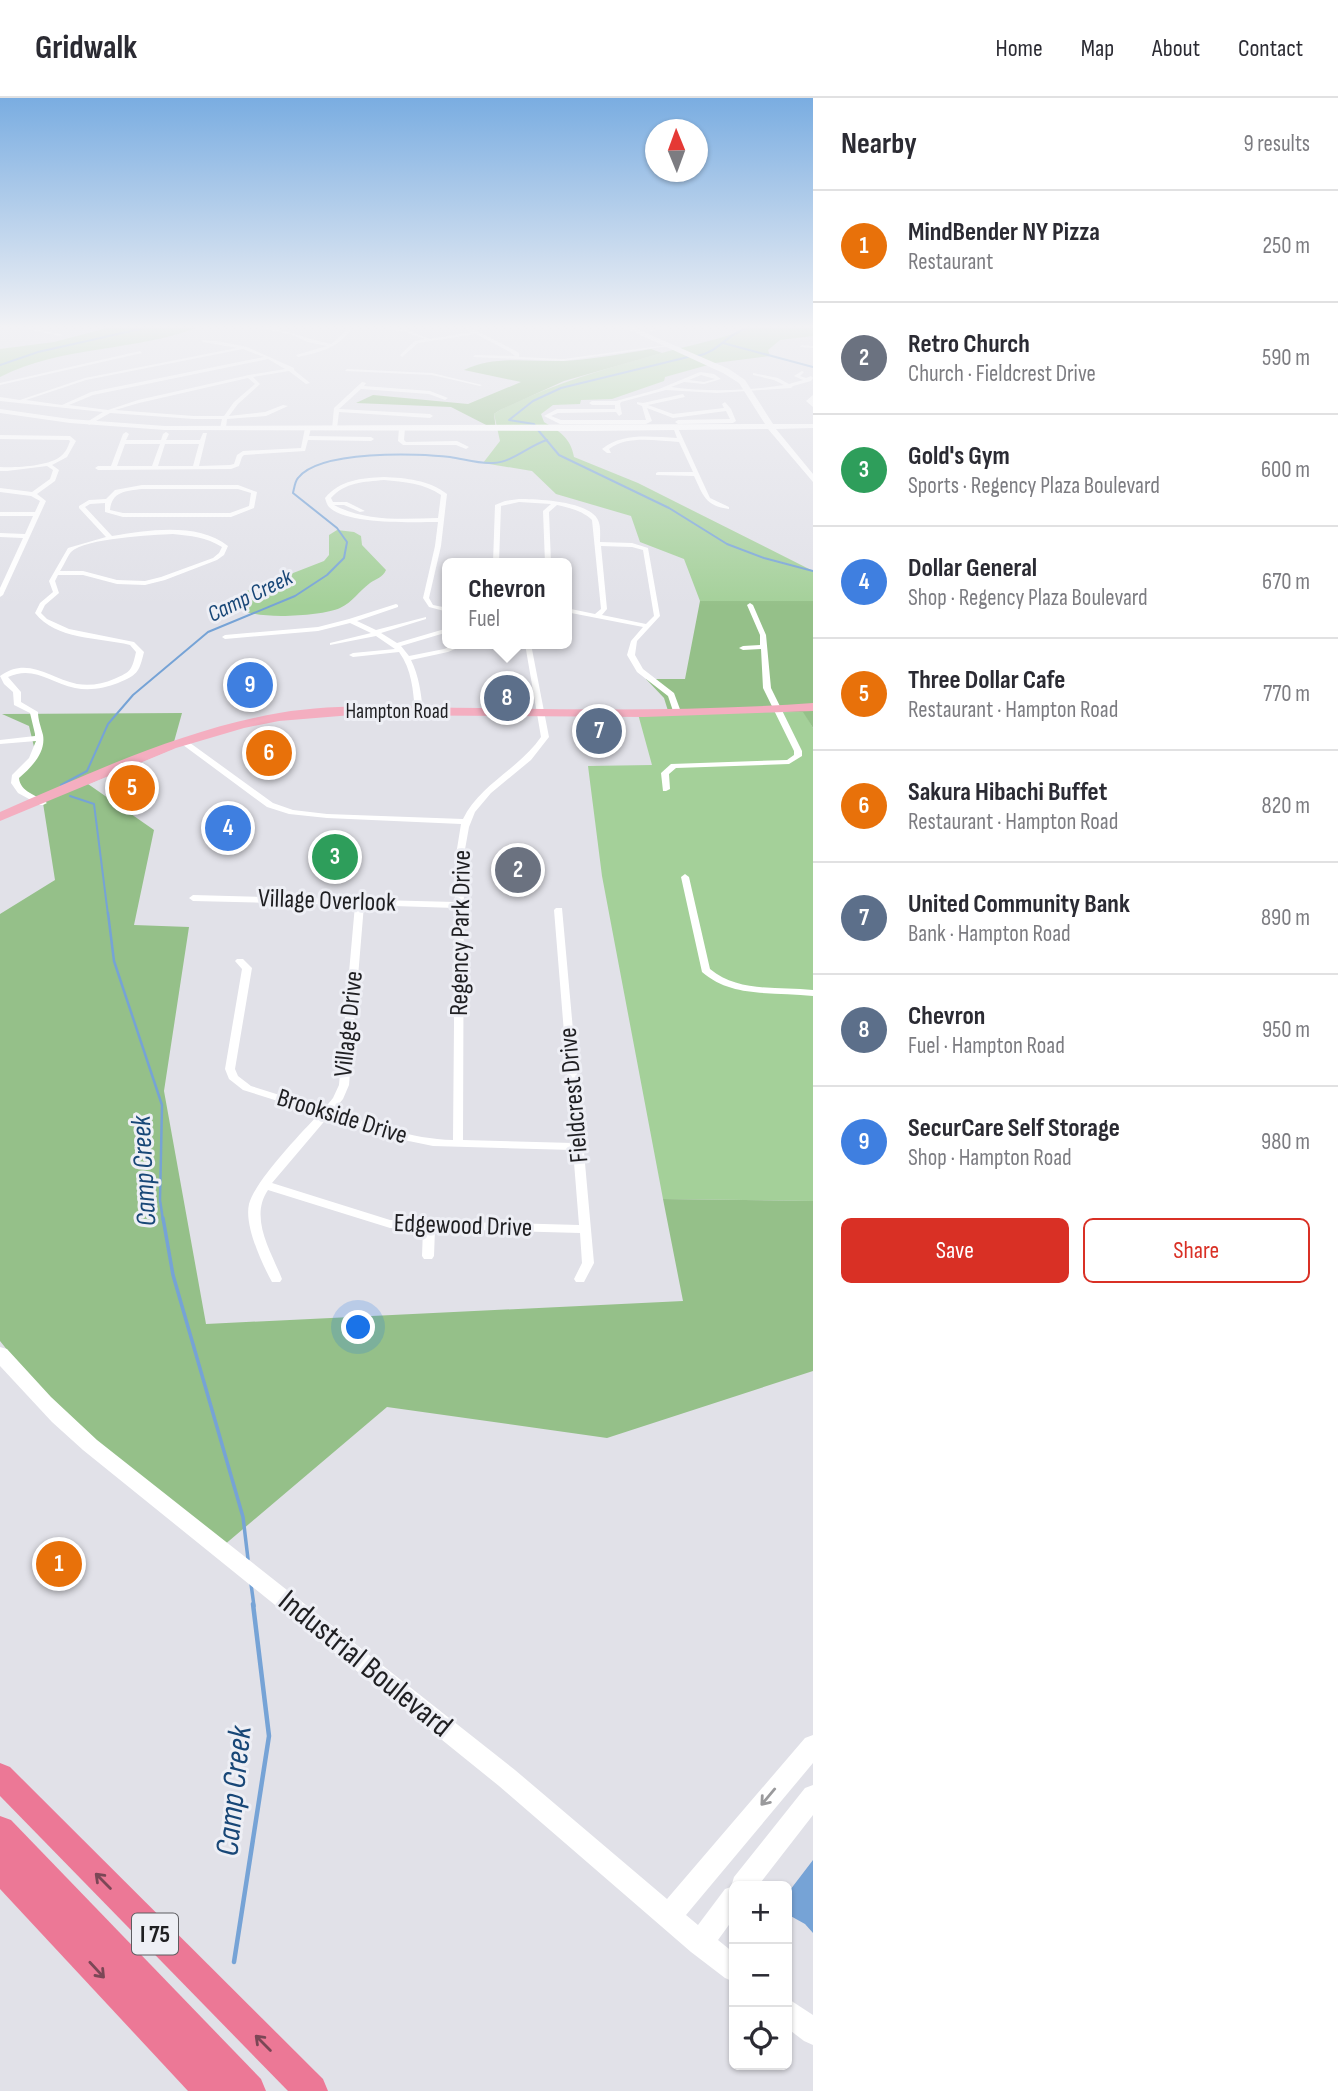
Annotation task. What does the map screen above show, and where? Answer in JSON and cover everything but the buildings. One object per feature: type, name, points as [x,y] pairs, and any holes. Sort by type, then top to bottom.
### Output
[{"type":"highway","name":"I 75","points":[[0,1776],[311,2091]]},
{"type":"highway","points":[[0,1829],[249,2091]]},
{"type":"highway","name":"I 75","points":[[0,1867],[211,2091]]},
{"type":"main road","name":"Hampton Road","points":[[38,797],[64,790],[183,742],[245,724],[291,715],[345,711],[677,712],[813,707]]},
{"type":"main road","points":[[0,817],[18,809],[24,800],[38,797]]},
{"type":"street","points":[[67,420],[165,428],[813,426]]},
{"type":"street","points":[[89,423],[93,420]]},
{"type":"street","points":[[223,428],[224,420]]},
{"type":"street","points":[[334,428],[335,420]]},
{"type":"street","points":[[554,420],[648,422],[647,420]]},
{"type":"street","points":[[674,420],[733,420]]},
{"type":"street","points":[[766,420],[813,479]]},
{"type":"street","points":[[98,468],[232,467],[237,464],[239,455],[244,453],[299,452],[304,449],[308,428]]},
{"type":"street","points":[[402,428],[401,441],[405,444],[455,444],[466,450]]},
{"type":"street","points":[[674,428],[708,499],[727,508]]},
{"type":"street","points":[[455,444],[458,429]]},
{"type":"street","points":[[113,468],[126,434]]},
{"type":"street","points":[[154,467],[166,434]]},
{"type":"street","points":[[195,468],[205,434]]},
{"type":"street","points":[[0,468],[47,463],[67,455],[72,441],[70,438],[3,437],[1,445]]},
{"type":"street","points":[[307,439],[371,439]]},
{"type":"street","points":[[609,452],[605,449],[620,441],[681,440]]},
{"type":"street","points":[[123,442],[203,442]]},
{"type":"street","points":[[33,494],[53,481],[56,470],[47,463]]},
{"type":"street","points":[[658,474],[696,474]]},
{"type":"street","points":[[441,520],[372,519],[376,513],[354,509],[344,503],[329,504],[331,492],[356,482],[375,479],[417,482],[436,487],[444,494],[441,520],[438,546],[426,598],[431,606],[442,609]]},
{"type":"street","points":[[108,501],[107,511],[123,515],[231,515],[245,512],[251,507],[254,492],[238,487],[142,487],[117,491],[108,501],[90,502],[80,507],[111,538]]},
{"type":"street","points":[[0,490],[33,494],[43,501],[2,585],[0,595]]},
{"type":"street","points":[[496,558],[498,505],[513,500],[533,500],[594,516],[604,609],[597,616]]},
{"type":"street","points":[[548,558],[546,511],[555,505]]},
{"type":"street","points":[[0,514],[38,514]]},
{"type":"street","points":[[38,797],[14,781],[38,750],[40,738],[34,723],[34,712],[17,703],[17,692],[7,682],[36,673],[78,686],[108,685],[131,675],[140,652],[130,642],[67,629],[43,620],[39,610],[42,604],[57,593],[52,581],[56,573],[70,549],[111,538],[181,534],[213,538],[225,547],[224,552],[215,559],[167,578],[145,583],[117,582],[87,573],[56,573]]},
{"type":"street","points":[[0,535],[28,536]]},
{"type":"street","points":[[597,544],[632,545],[646,549],[657,616],[634,641],[632,656],[640,670],[671,695],[677,712]]},
{"type":"street","points":[[144,594],[145,583]]},
{"type":"street","points":[[666,789],[665,773],[674,766],[795,760],[798,751],[766,688],[763,635],[750,605]]},
{"type":"street","points":[[225,637],[318,629],[396,606]]},
{"type":"street","points":[[572,611],[647,626]]},
{"type":"street","points":[[332,644],[424,618]]},
{"type":"street","points":[[351,621],[377,633],[399,648],[408,658],[416,677],[419,711]]},
{"type":"street","points":[[353,655],[399,648],[442,632]]},
{"type":"street","points":[[743,648],[765,647]]},
{"type":"street","points":[[408,658],[451,649]]},
{"type":"street","name":"Regency Park Drive","points":[[458,1144],[460,855],[466,822],[478,803],[535,753],[545,734],[529,649]]},
{"type":"street","points":[[0,742],[40,738]]},
{"type":"street","points":[[183,742],[270,805],[286,810],[327,816],[466,822]]},
{"type":"street","points":[[685,877],[705,970],[711,977],[739,987],[813,993]]},
{"type":"street","name":"Village Overlook","points":[[193,898],[460,905]]},
{"type":"street","name":"Village Drive","points":[[276,1279],[256,1223],[254,1206],[265,1185],[338,1099],[344,1085],[359,902]]},
{"type":"street","name":"Fieldcrest Drive","points":[[559,910],[588,1263],[580,1279]]},
{"type":"street","name":"Brookside Drive","points":[[240,961],[247,968],[230,1069],[233,1077],[247,1088],[403,1137],[433,1143],[577,1147]]},
{"type":"street","name":"Edgewood Drive","points":[[265,1185],[372,1220],[429,1227],[584,1229]]},
{"type":"street","points":[[428,1256],[429,1227]]},
{"type":"street","name":"Industrial Boulevard","points":[[0,1354],[60,1420],[95,1450],[507,1778],[668,1917],[729,1965]]},
{"type":"street","points":[[668,1917],[813,1746]]},
{"type":"street","points":[[747,1881],[813,1796]]},
{"type":"street","points":[[700,1943],[729,1905]]},
{"type":"street","points":[[792,2015],[813,2032]]},
{"type":"green space","points":[[476,420],[495,420],[496,430]]},
{"type":"green space","points":[[495,420],[543,420],[567,440],[574,457],[638,483],[813,571],[813,601],[700,601],[684,559],[640,542],[631,516],[556,494],[532,471],[483,463],[500,441]]},
{"type":"green space","points":[[337,530],[354,532],[361,536],[362,545],[386,570],[349,603],[332,611],[308,615],[256,614],[242,608],[237,599],[239,594],[324,561],[329,555],[329,535]]},
{"type":"green space","points":[[700,601],[813,601],[813,728],[803,712],[669,714],[664,698],[646,679],[685,679]]},
{"type":"green space","points":[[804,712],[813,728],[813,1201],[663,1199],[602,876],[588,766],[652,765],[638,714]]},
{"type":"green space","points":[[182,713],[172,749],[88,784],[154,830],[134,925],[189,927],[164,1091],[206,1324],[683,1301],[663,1199],[813,1201],[813,1371],[607,1438],[387,1407],[223,1546],[61,1417],[0,1341],[0,914],[55,880],[43,803],[12,781],[35,751],[29,726],[2,714]]},
{"type":"water","points":[[813,1860],[813,1933],[805,1924],[792,1917],[792,1887]]},
{"type":"waterway","name":"Camp Creek","points":[[509,420],[534,424],[536,427]]},
{"type":"waterway","name":"Camp Creek","points":[[538,430],[547,440]]},
{"type":"waterway","name":"Camp Creek","points":[[61,785],[87,771],[108,724],[133,695],[208,632],[295,596],[327,575],[344,558],[347,542],[337,528],[293,493],[297,479],[309,469],[347,458],[393,455],[450,457],[493,463],[507,460],[547,440]]},
{"type":"waterway","points":[[547,440],[559,455],[669,508],[727,544],[764,558],[813,571]]},
{"type":"waterway","name":"Camp Creek","points":[[70,796],[94,804],[108,915]]},
{"type":"waterway","name":"Camp Creek","points":[[108,913],[114,961],[162,1105],[160,1200],[163,1220]]},
{"type":"waterway","name":"Camp Creek","points":[[163,1218],[173,1275],[243,1517],[248,1559]]},
{"type":"waterway","name":"Camp Creek","points":[[251,1584],[254,1606]]},
{"type":"waterway","name":"Camp Creek","points":[[234,1962],[269,1736],[253,1604]]},
{"type":"place","name":"SecurCare Self Storage","points":[[250,685]]},
{"type":"place","name":"Chevron","points":[[507,698]]},
{"type":"place","name":"United Community Bank","points":[[599,731]]},
{"type":"place","name":"Sakura Hibachi Buffet","points":[[269,753]]},
{"type":"place","name":"Three Dollar Cafe","points":[[132,788]]},
{"type":"place","name":"Dollar General","points":[[228,828]]},
{"type":"place","name":"Gold's Gym","points":[[335,857]]},
{"type":"place","name":"Retro Church","points":[[518,870]]},
{"type":"place","name":"MindBender NY Pizza","points":[[59,1564]]}]
